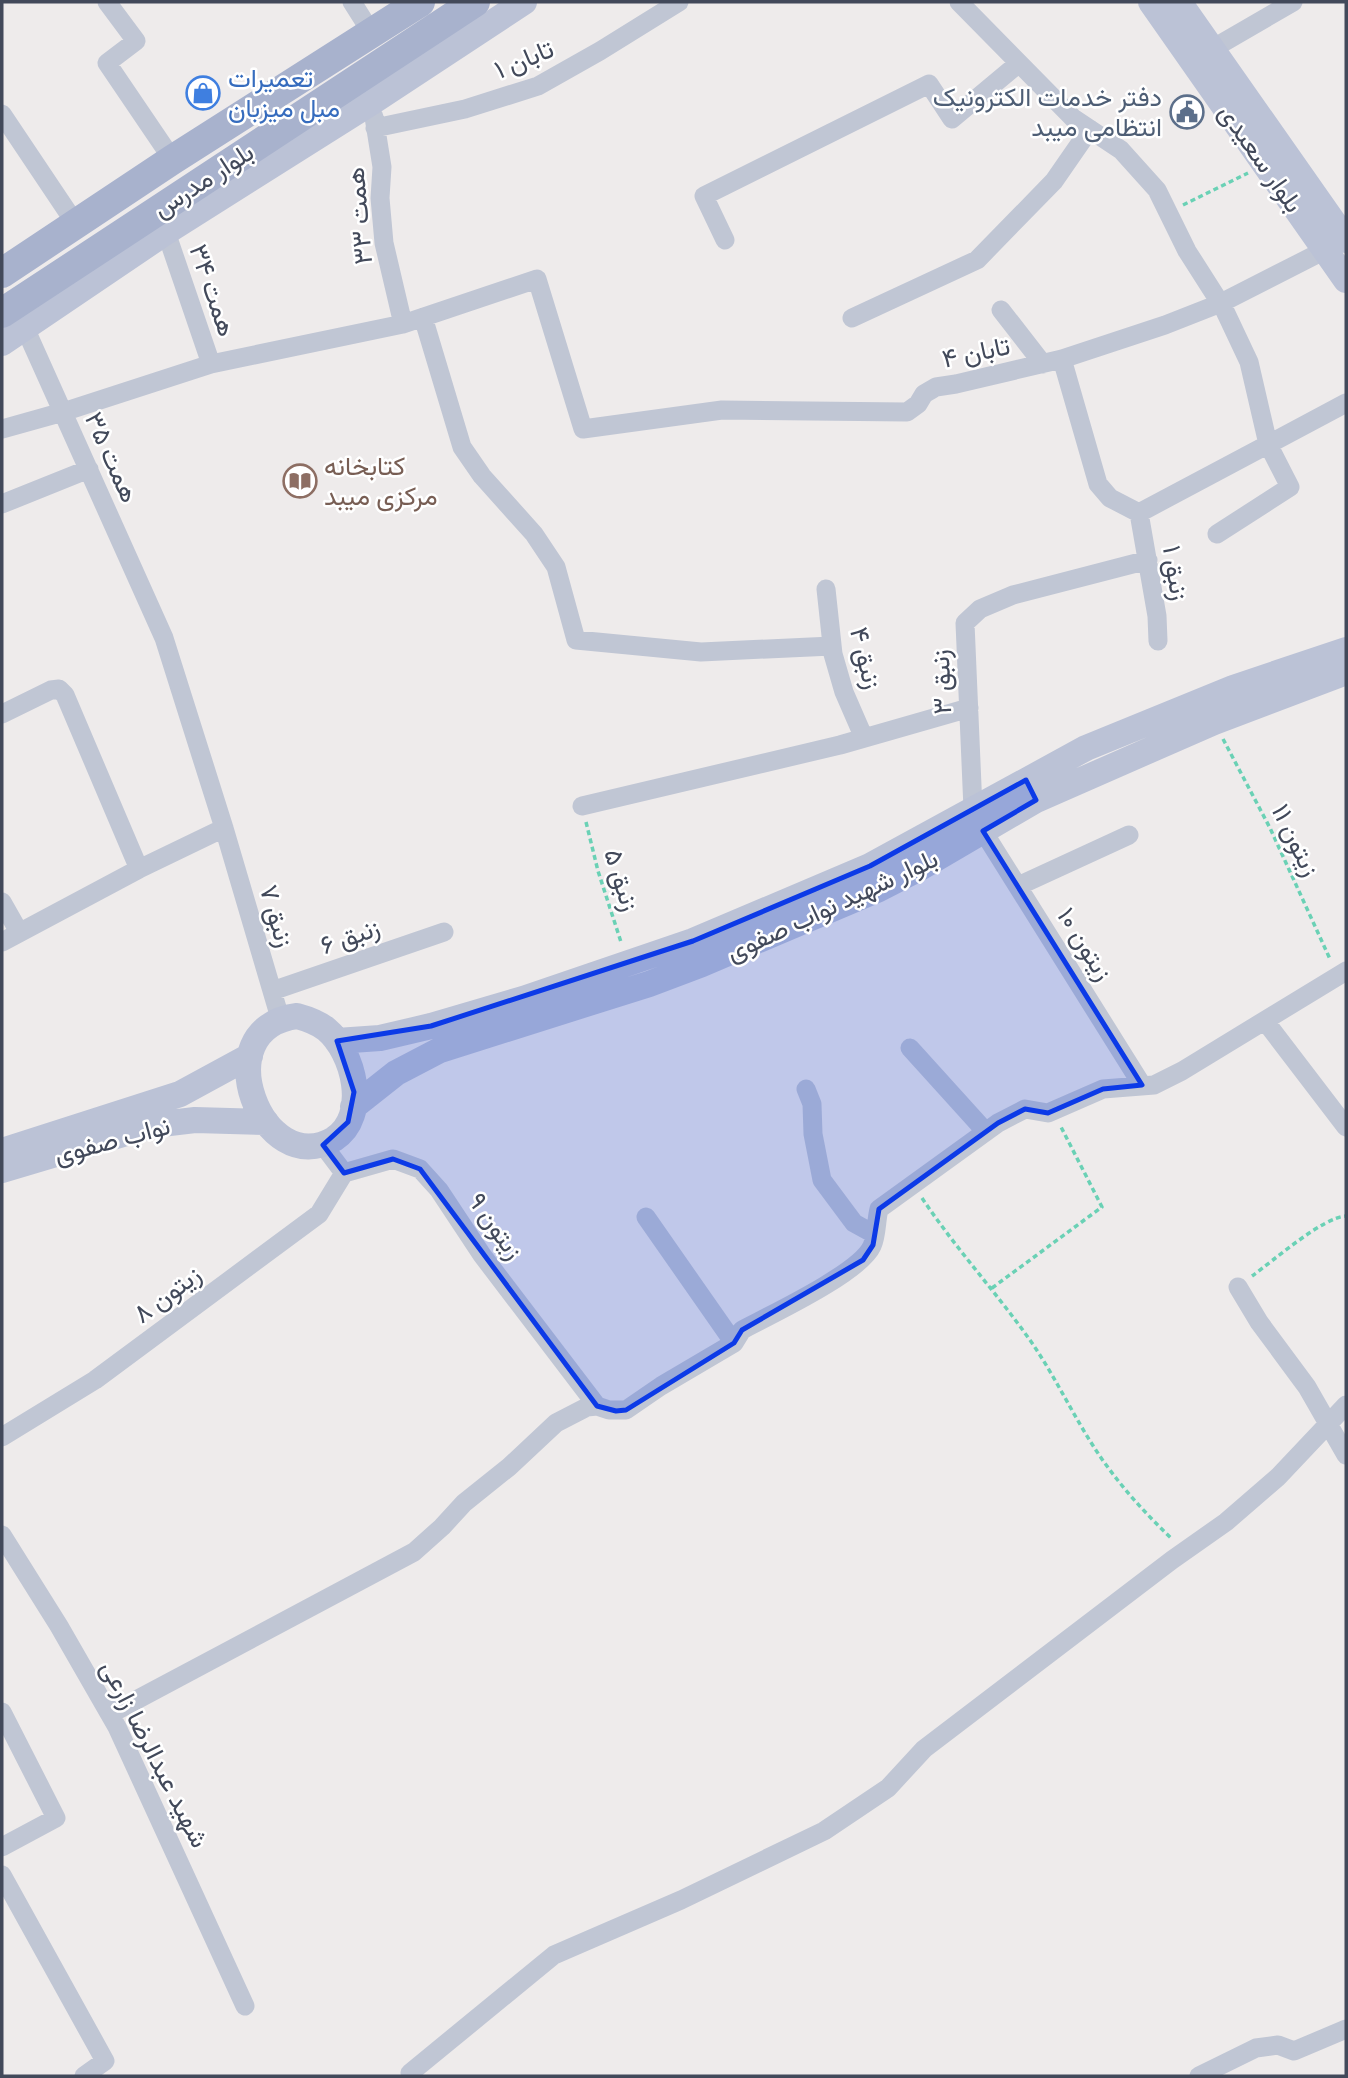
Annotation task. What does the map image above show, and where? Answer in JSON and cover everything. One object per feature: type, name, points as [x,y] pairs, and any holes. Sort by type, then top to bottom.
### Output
[{"type":"main road","points":[[2,258],[166,150],[358,12],[393,2]]},
{"type":"main road","name":"بلوار مدرس","points":[[2,273],[172,160],[420,2]]},
{"type":"main road","name":"بلوار مدرس","points":[[13,321],[369,102],[475,2]]},
{"type":"main road","points":[[2,343],[13,321],[166,232],[524,2]]},
{"type":"main road","name":"بلوار سعیدی","points":[[1166,4],[1212,49],[1341,241],[1346,280]]},
{"type":"main road","name":"بلوار سعیدی","points":[[1166,4],[1265,164],[1341,241]]},
{"type":"main road","name":"بلوار شهید نواب صفوی","points":[[353,1107],[396,1073],[440,1050],[649,984],[879,889],[978,820],[1031,790],[1098,743],[1233,688],[1346,650]]},
{"type":"main road","name":"بلوار شهید نواب صفوی","points":[[1031,790],[1346,672]]},
{"type":"main road","name":"بلوار شهید نواب صفوی","points":[[337,1041],[380,1038],[431,1026],[629,964],[693,941],[978,820]]},
{"type":"main road","points":[[297,1016],[313,1020],[337,1041],[350,1065],[355,1092],[353,1107],[348,1122],[338,1136],[323,1145],[306,1147],[289,1143],[276,1133],[266,1122],[253,1098],[248,1071],[255,1040],[265,1027],[280,1018],[297,1016]]},
{"type":"main road","name":"نواب صفوی","points":[[2,1151],[180,1094],[250,1056]]},
{"type":"main road","name":"نواب صفوی","points":[[2,1170],[153,1125],[195,1120],[266,1122]]},
{"type":"street","points":[[107,2],[136,41],[107,63],[166,150]]},
{"type":"street","name":"تابان ۱","points":[[369,102],[465,109],[538,86],[679,2]]},
{"type":"street","points":[[959,2],[1073,118],[1121,150],[1157,190],[1187,251],[1221,303],[1249,362],[1268,444],[1290,487],[1217,534]]},
{"type":"street","points":[[1212,49],[1293,2]]},
{"type":"street","points":[[725,240],[704,196],[929,84],[952,119],[1019,63]]},
{"type":"street","name":"همت ۳۳","points":[[369,102],[382,167],[380,198],[384,243],[403,324]]},
{"type":"street","points":[[2,114],[68,214]]},
{"type":"street","points":[[852,318],[977,260],[1054,181],[1090,129]]},
{"type":"street","name":"همت ۳۴","points":[[166,232],[211,365]]},
{"type":"street","name":"تابان ۴","points":[[423,317],[537,279],[583,429],[722,410],[907,412],[918,404],[924,394],[936,387],[1062,359],[1165,326],[1221,303],[1341,241]]},
{"type":"street","points":[[1001,310],[1043,364]]},
{"type":"street","points":[[2,429],[211,365],[403,324],[423,317],[462,447],[482,476],[534,534],[556,567],[576,640],[701,652],[832,646]]},
{"type":"street","name":"همت ۳۵","points":[[13,321],[63,412],[151,608],[172,661],[225,828]]},
{"type":"street","points":[[1062,359],[1098,484],[1110,498],[1139,513],[1346,402]]},
{"type":"street","points":[[2,504],[89,469]]},
{"type":"street","name":"زنبق ۱","points":[[1139,513],[1157,616],[1158,641]]},
{"type":"street","name":"زنبق ۳","points":[[978,820],[965,623],[979,609],[1013,596],[1148,560]]},
{"type":"street","name":"زنبق ۴","points":[[826,589],[832,646],[844,692],[864,738]]},
{"type":"street","points":[[2,714],[51,690],[59,690],[65,695],[139,869]]},
{"type":"street","points":[[582,806],[864,738],[969,708]]},
{"type":"street","name":"زیتون ۱۰","points":[[978,820],[1142,1085]]},
{"type":"street","points":[[2,942],[139,869],[225,828]]},
{"type":"street","name":"زنبق ۷","points":[[225,828],[280,1018]]},
{"type":"street","points":[[1017,886],[1129,835]]},
{"type":"street","points":[[2,902],[19,932]]},
{"type":"street","name":"زنبق ۶","points":[[272,991],[444,932]]},
{"type":"street","points":[[110,1714],[414,1552],[464,1503],[509,1467],[556,1423],[587,1407],[626,1410],[734,1343],[742,1330],[863,1260],[873,1245],[880,1209],[986,1132],[1025,1108],[1048,1113],[1103,1089],[1154,1085],[1182,1071],[1342,974]]},
{"type":"street","points":[[1265,1021],[1346,1127]]},
{"type":"street","points":[[910,1048],[986,1132]]},
{"type":"street","points":[[806,1089],[812,1104],[813,1134],[822,1180],[854,1223],[874,1234]]},
{"type":"street","points":[[323,1145],[344,1173]]},
{"type":"street","name":"زیتون ۹","points":[[344,1173],[393,1159],[420,1169],[439,1190],[482,1255],[597,1406]]},
{"type":"street","name":"زیتون ۸","points":[[2,1437],[95,1380],[319,1214],[344,1173]]},
{"type":"street","points":[[646,1217],[734,1343]]},
{"type":"street","points":[[1238,1287],[1259,1322],[1307,1387],[1346,1455]]},
{"type":"street","points":[[410,2073],[554,1955],[681,1900],[824,1831],[888,1788],[924,1749],[1226,1522],[1278,1477],[1346,1405]]},
{"type":"street","name":"شهید عبدالرضا زارعی","points":[[2,1535],[60,1626],[110,1714],[245,2006]]},
{"type":"street","points":[[2,1712],[56,1818],[2,1847]]},
{"type":"street","points":[[2,1875],[104,2061],[84,2076]]},
{"type":"street","points":[[1199,2076],[1256,2048],[1278,2045],[1294,2051],[1346,2029]]},
{"type":"path","points":[[1168,212],[1265,164]]},
{"type":"path","name":"زیتون ۱۱","points":[[1214,722],[1342,974]]},
{"type":"path","name":"زنبق ۵","points":[[582,806],[598,872],[629,964]]},
{"type":"path","points":[[992,1288],[1102,1207],[1053,1110]]},
{"type":"path","points":[[913,1185],[945,1233],[992,1288],[1033,1345],[1103,1461],[1142,1510],[1184,1551]]},
{"type":"path","points":[[1238,1287],[1313,1231],[1337,1216],[1346,1216]]},
{"type":"highlighted area","points":[[1026,780],[1036,800],[983,831],[1142,1085],[1103,1089],[1048,1113],[1025,1109],[998,1123],[879,1209],[873,1245],[863,1260],[742,1330],[734,1343],[626,1410],[616,1411],[597,1406],[420,1169],[393,1159],[344,1173],[323,1145],[348,1122],[354,1092],[337,1041],[431,1026],[693,941],[870,866]]},
{"type":"place","name":"تعمیرات مبل میزبان","points":[[203,93]]},
{"type":"place","name":"دفتر خدمات الکترونیک انتظامی میبد","points":[[1187,112]]},
{"type":"place","name":"کتابخانه مرکزی میبد","points":[[300,481]]}]
